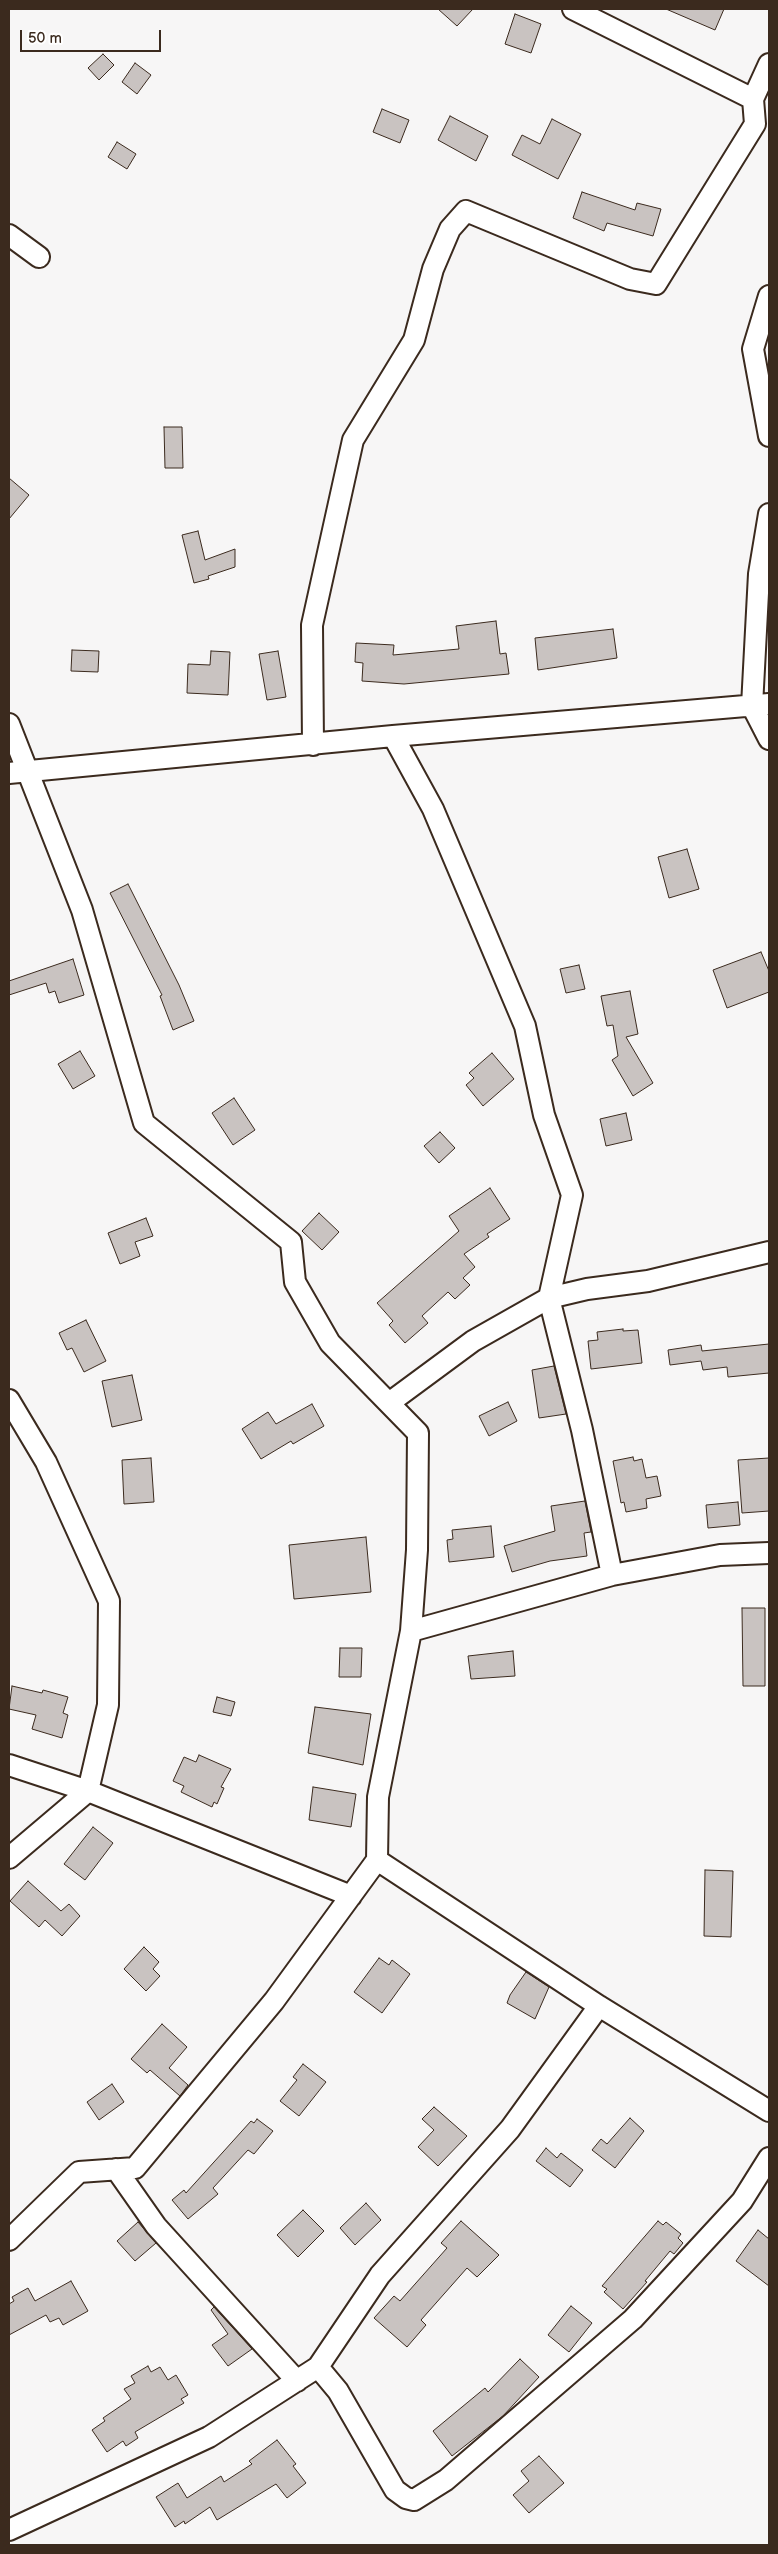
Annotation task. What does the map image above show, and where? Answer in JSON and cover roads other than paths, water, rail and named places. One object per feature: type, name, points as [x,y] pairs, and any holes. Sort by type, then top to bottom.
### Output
[{"type":"street","points":[[573,9],[753,99]]},
{"type":"street","points":[[312,745],[312,625],[353,440],[414,340],[433,269],[450,229],[466,211],[630,279],[656,284],[756,124],[753,99],[769,64]]},
{"type":"street","points":[[9,235],[39,257]]},
{"type":"street","points":[[769,296],[753,349],[769,436]]},
{"type":"street","points":[[769,514],[759,574],[761,705],[769,738]]},
{"type":"street","points":[[17,772],[393,736],[761,705]]},
{"type":"street","points":[[9,724],[17,772],[82,910],[144,1123],[291,1242],[295,1282],[330,1343],[418,1432],[417,1550],[411,1631],[378,1797],[377,1860],[274,2001],[135,2168],[79,2172],[9,2240]]},
{"type":"street","points":[[393,736],[433,809],[525,1026],[544,1115],[572,1195],[549,1298],[582,1430],[612,1575]]},
{"type":"street","points":[[389,1403],[474,1341],[549,1298],[587,1289],[648,1281],[769,1252]]},
{"type":"street","points":[[9,1400],[46,1462],[109,1601],[108,1705],[88,1791],[9,1858]]},
{"type":"street","points":[[411,1631],[612,1575],[720,1555],[769,1553]]},
{"type":"street","points":[[9,1765],[88,1791],[351,1896]]},
{"type":"street","points":[[377,1860],[598,2006],[769,2111]]},
{"type":"street","points":[[9,2530],[209,2437],[318,2367],[380,2275],[510,2129],[598,2006]]},
{"type":"street","points":[[318,2367],[338,2391],[394,2490],[406,2498],[414,2500],[446,2480],[633,2319],[742,2201],[769,2158]]},
{"type":"street","points":[[116,2169],[156,2226],[297,2381]]}]
